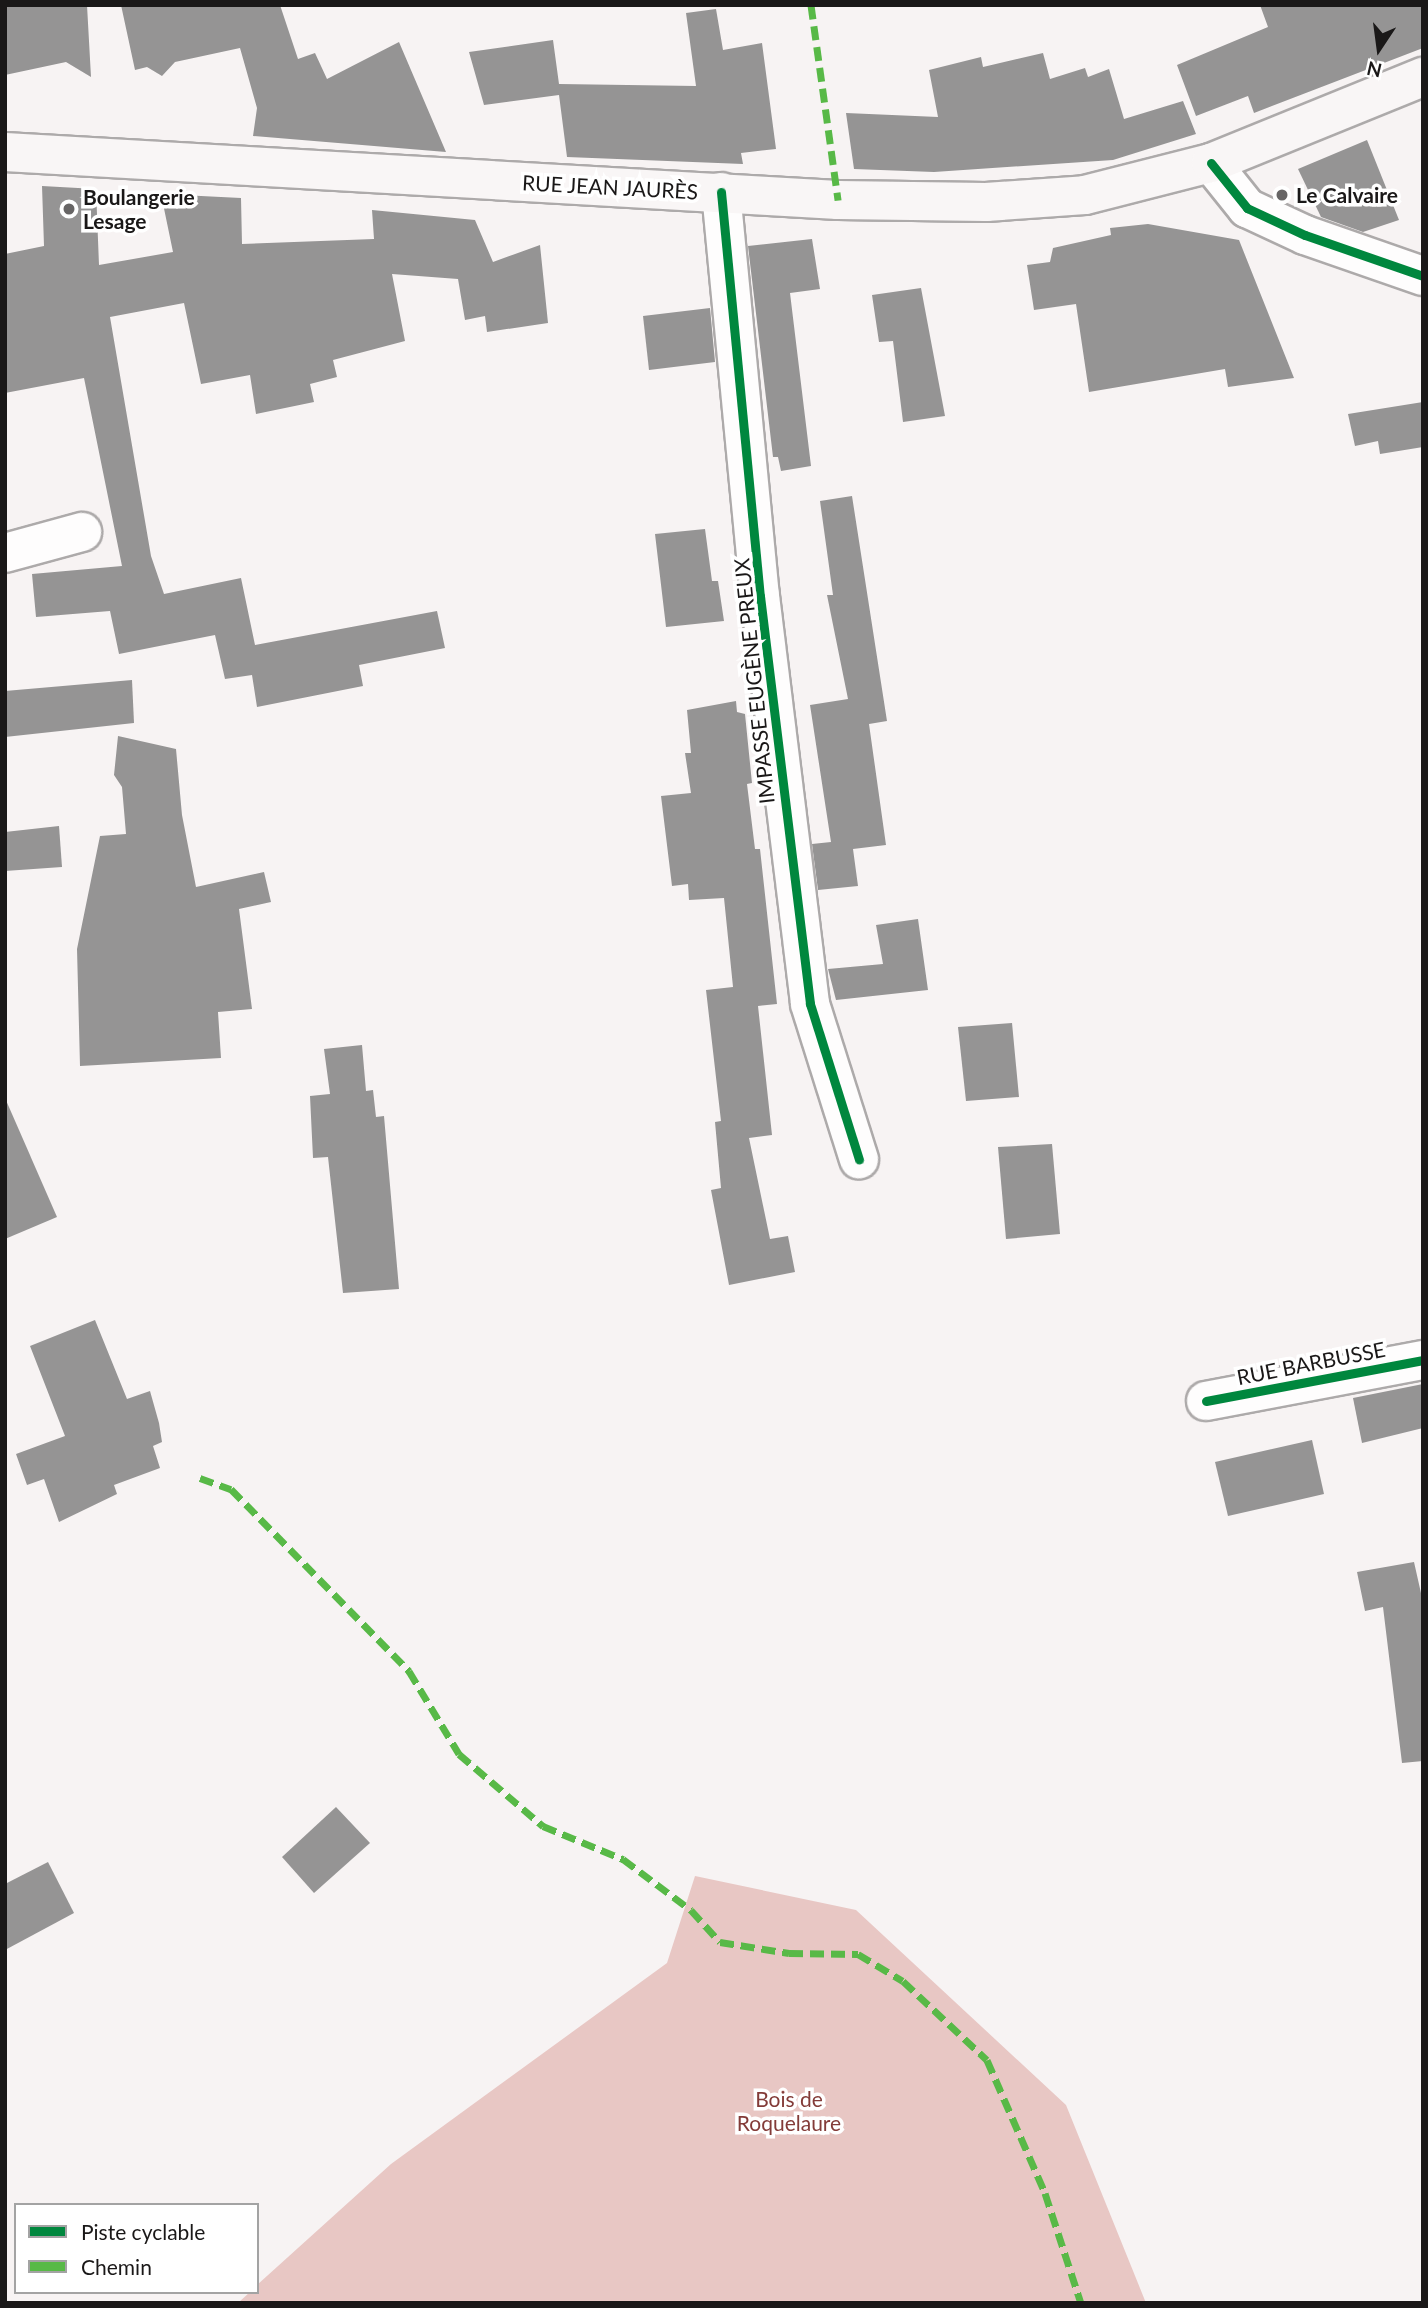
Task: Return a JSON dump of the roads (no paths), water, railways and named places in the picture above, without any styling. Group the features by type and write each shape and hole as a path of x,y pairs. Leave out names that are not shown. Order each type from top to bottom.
{"main road":[{"name":"RUE JEAN JAURÈS","path":"5,152 912,203 986,202 1085,195 1211,163 1423,77"}],"street":[{"path":"1211,163 1247,208 1306,235 1423,276"},
{"name":"IMPASSE EUGÈNE PREUX","path":"722,192 760,596 810,1004 859,1159"},
{"path":"5,553 82,532"},
{"name":"RUE BARBUSSE","path":"1206,1401 1423,1360"}],"place":[{"name":"Le Calvaire","path":"1282,195"},
{"name":"Boulangerie Lesage","path":"69,209"}],"park label":[{"name":"Bois de Roquelaure","path":"789,2111"}]}
